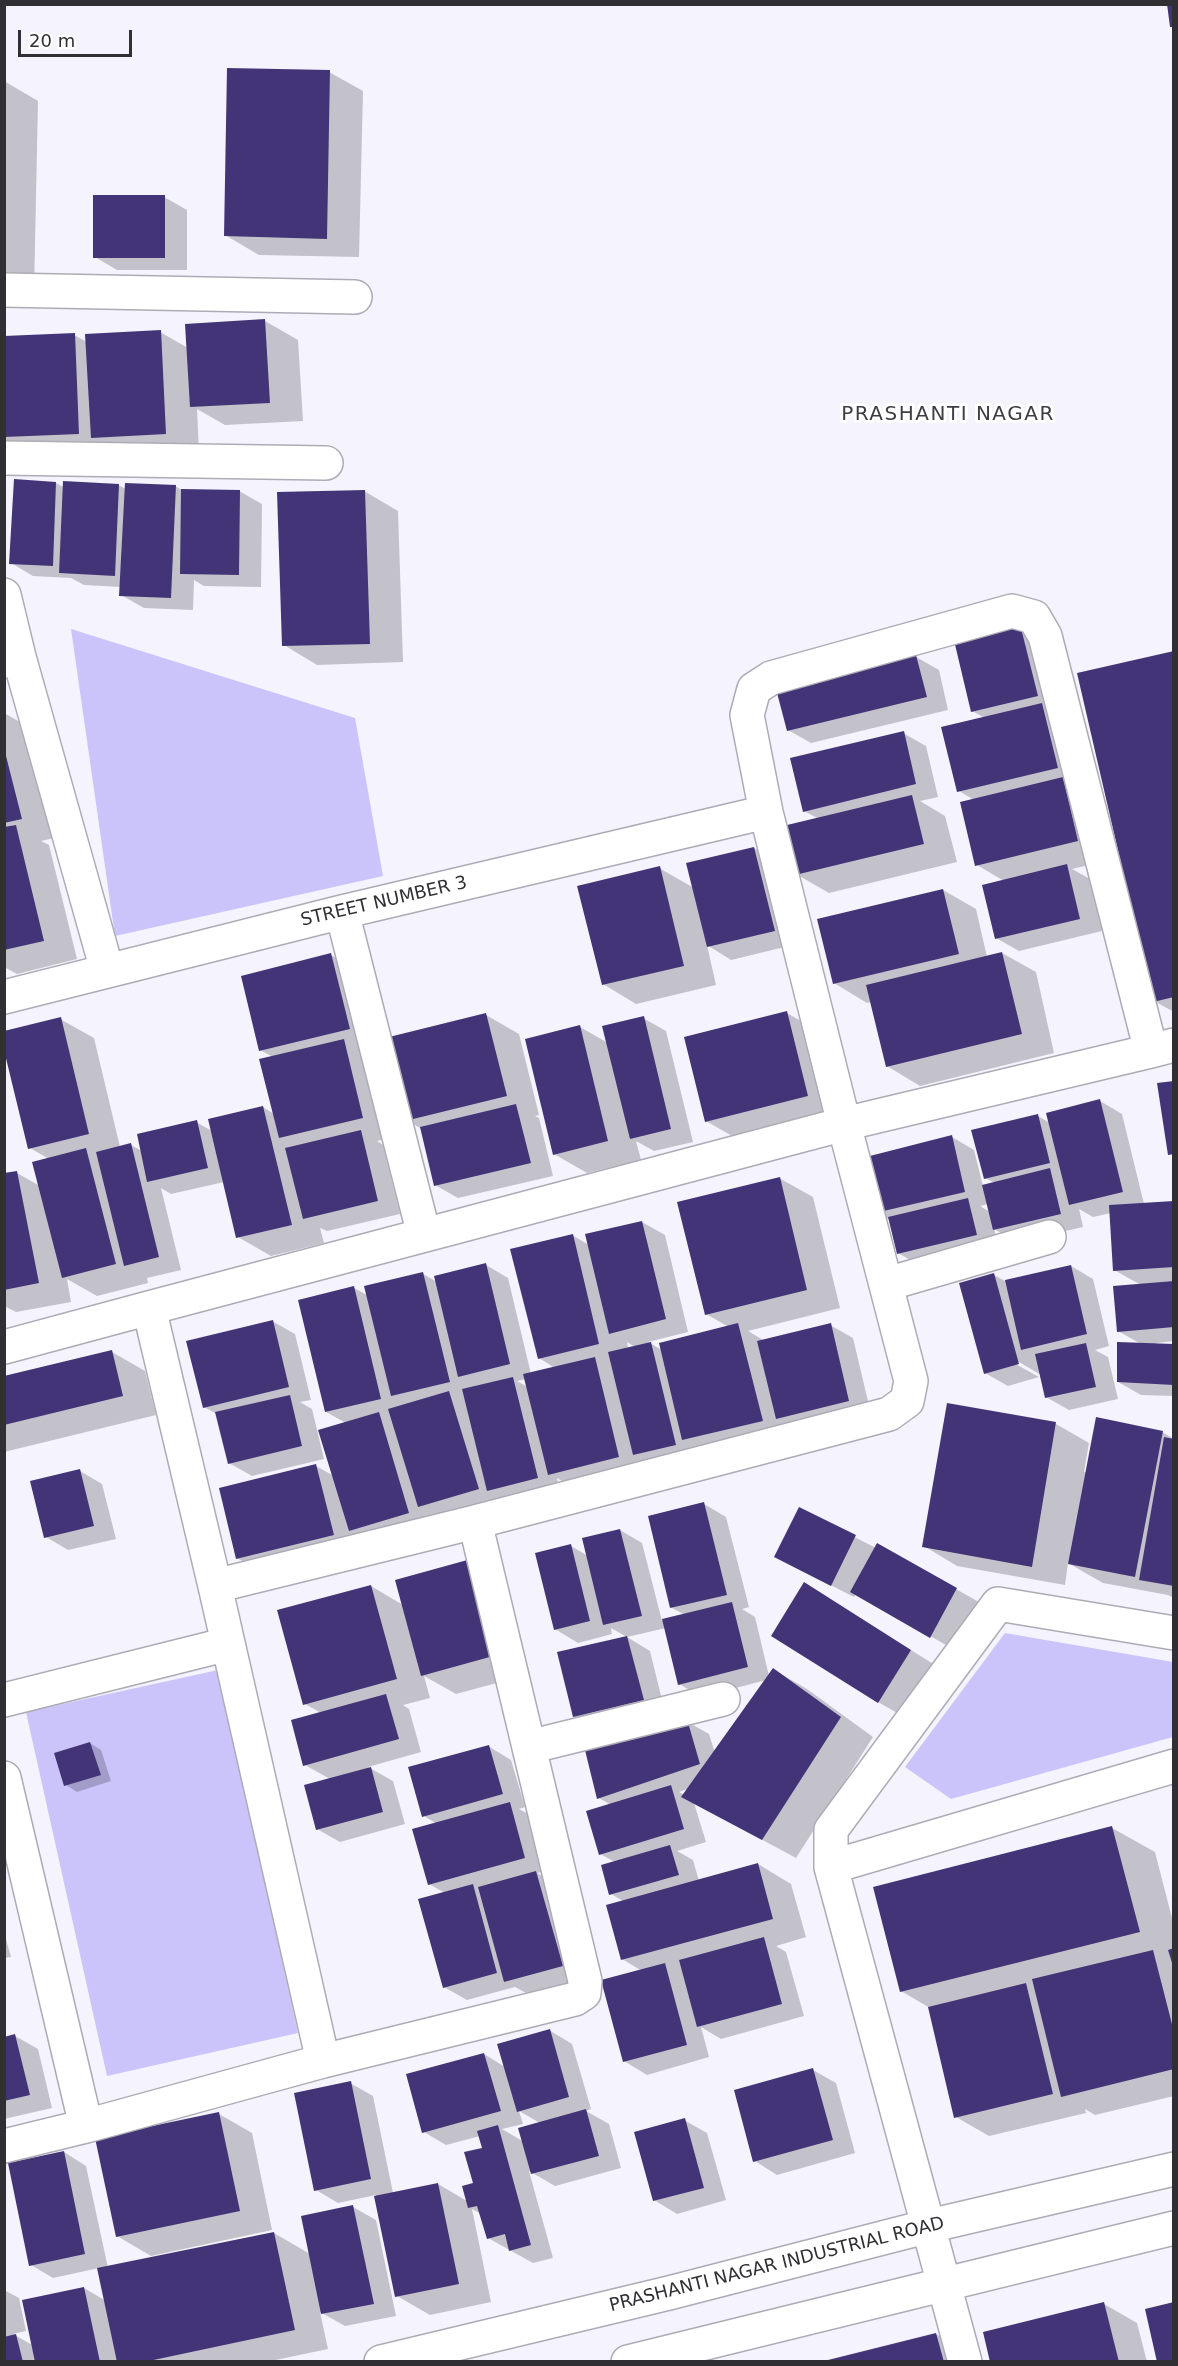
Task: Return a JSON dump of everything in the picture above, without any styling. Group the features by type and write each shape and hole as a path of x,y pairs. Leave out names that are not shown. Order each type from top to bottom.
{"street":[{"path":"4,290 355,297"},
{"path":"4,458 326,463"},
{"path":"4,595 12,659 107,970"},
{"path":"4,1347 844,1124 1162,1048 1045,636 1034,617 1012,611 771,678 754,689 747,715 766,812 844,1124 887,1284 910,1381 907,1401 889,1414 475,1522 216,1586"},
{"name":"STREET NUMBER 3","path":"4,997 342,912 766,812"},
{"path":"342,912 424,1235"},
{"path":"887,1284 1049,1237"},
{"path":"148,1308 216,1586 323,2061"},
{"path":"4,2146 323,2061 574,1999 584,1993 585,1982 475,1522"},
{"path":"965,2361 831,1867 831,1830 998,1604 1173,1633"},
{"path":"4,1700 228,1644"},
{"path":"529,1747 723,1699"},
{"path":"831,1867 1173,1766"},
{"path":"4,1778 86,2126"},
{"name":"PRASHANTI NAGAR INDUSTRIAL ROAD","path":"381,2361 669,2293 929,2226 1173,2169"},
{"path":"628,2361 1173,2228"}],"shaded area":[{"path":"71,629 355,718 383,876 115,936"},
{"path":"1005,1633 1173,1662 1173,1737 951,1799 905,1767"},
{"path":"218,1670 298,2033 107,2076 26,1712"}],"building":[{"path":"1167,4 1174,4 1174,27 1170,27"},
{"path":"227,68 330,70 327,239 224,236"},
{"path":"93,195 165,195 165,258 93,258"},
{"path":"265,319 270,403 190,407 185,324"},
{"path":"161,330 166,434 91,438 85,334"},
{"path":"75,333 79,434 4,437 4,336"},
{"path":"14,479 56,482 53,566 9,564"},
{"path":"63,481 119,484 115,576 59,573"},
{"path":"125,483 176,485 171,598 119,596"},
{"path":"181,489 240,490 239,575 180,574"},
{"path":"365,490 370,644 282,646 277,492"},
{"path":"1019,620 1038,696 971,712 953,636"},
{"path":"1174,651 1174,997 1153,1002 1077,673"},
{"path":"916,655 927,697 787,731 776,689"},
{"path":"1042,703 1058,768 957,792 941,727"},
{"path":"904,731 916,784 803,812 790,758"},
{"path":"4,753 22,819 4,823"},
{"path":"1063,777 1078,841 975,866 960,802"},
{"path":"912,795 924,844 795,875 783,826"},
{"path":"16,825 44,941 4,950 4,827"},
{"path":"754,847 775,931 707,947 686,863"},
{"path":"1067,864 1080,919 995,939 982,885"},
{"path":"660,866 684,966 602,985 577,886"},
{"path":"943,889 959,954 833,984 817,919"},
{"path":"1002,952 1022,1034 886,1067 866,985"},
{"path":"331,953 350,1029 259,1051 241,976"},
{"path":"787,1011 808,1096 705,1122 684,1037"},
{"path":"486,1013 507,1096 405,1121 385,1038"},
{"path":"644,1016 671,1129 630,1139 602,1026"},
{"path":"61,1017 89,1134 28,1149 4,1050 4,1031"},
{"path":"580,1025 608,1141 553,1155 525,1039"},
{"path":"344,1039 363,1118 279,1138 259,1059"},
{"path":"1174,1081 1174,1154 1168,1155 1157,1083"},
{"path":"1100,1099 1123,1192 1069,1205 1046,1113"},
{"path":"516,1104 531,1163 434,1186 420,1127"},
{"path":"263,1106 292,1225 236,1238 208,1119"},
{"path":"1038,1114 1050,1163 984,1179 971,1130"},
{"path":"197,1120 208,1168 147,1182 137,1134"},
{"path":"361,1130 378,1201 303,1219 285,1148"},
{"path":"952,1135 965,1192 875,1213 862,1158"},
{"path":"131,1143 159,1257 124,1266 96,1152"},
{"path":"86,1148 116,1264 62,1278 32,1162"},
{"path":"1050,1168 1061,1214 993,1230 982,1185"},
{"path":"17,1171 39,1283 4,1290 4,1173"},
{"path":"780,1177 807,1290 705,1315 677,1202"},
{"path":"968,1198 977,1235 897,1254 888,1217"},
{"path":"1174,1201 1174,1267 1113,1271 1109,1205"},
{"path":"642,1221 666,1319 609,1334 585,1234"},
{"path":"573,1234 599,1344 538,1359 510,1249"},
{"path":"486,1263 510,1364 458,1377 434,1276"},
{"path":"1071,1265 1087,1334 1021,1350 1005,1280"},
{"path":"423,1272 450,1382 391,1396 364,1286"},
{"path":"994,1273 1019,1364 984,1374 959,1283"},
{"path":"1174,1281 1174,1327 1117,1332 1113,1286"},
{"path":"354,1286 381,1399 325,1412 298,1300"},
{"path":"273,1320 289,1387 203,1408 186,1341"},
{"path":"738,1323 763,1421 682,1440 659,1343"},
{"path":"831,1323 849,1401 776,1419 757,1341"},
{"path":"651,1342 676,1445 633,1455 608,1352"},
{"path":"1117,1342 1174,1344 1174,1385 1117,1382"},
{"path":"1086,1343 1096,1387 1045,1398 1035,1354"},
{"path":"112,1350 123,1396 4,1425 4,1376"},
{"path":"595,1357 619,1457 548,1475 523,1374"},
{"path":"513,1377 538,1478 487,1491 462,1389"},
{"path":"449,1391 479,1489 418,1507 388,1409"},
{"path":"290,1395 302,1446 228,1464 215,1412"},
{"path":"947,1403 1056,1422 1032,1567 922,1547"},
{"path":"379,1412 409,1513 349,1531 318,1430"},
{"path":"1096,1417 1163,1431 1135,1577 1068,1564"},
{"path":"1164,1437 1174,1439 1174,1586 1139,1580"},
{"path":"316,1464 334,1535 236,1559 219,1488"},
{"path":"80,1469 94,1526 44,1538 30,1481"},
{"path":"704,1502 727,1595 670,1608 648,1516"},
{"path":"799,1507 856,1535 831,1586 774,1557"},
{"path":"620,1529 642,1616 603,1625 582,1538"},
{"path":"877,1543 957,1588 930,1638 850,1592"},
{"path":"571,1544 590,1621 554,1630 535,1553"},
{"path":"471,1559 497,1655 421,1676 395,1580"},
{"path":"804,1582 911,1650 878,1703 771,1636"},
{"path":"371,1585 397,1679 303,1705 277,1610"},
{"path":"732,1602 748,1667 678,1685 662,1619"},
{"path":"627,1636 644,1700 573,1717 557,1652"},
{"path":"773,1668 841,1717 762,1840 681,1797"},
{"path":"386,1694 399,1739 303,1766 291,1720"},
{"path":"687,1719 700,1764 597,1799 584,1746"},
{"path":"90,1742 101,1775 64,1786 54,1753"},
{"path":"489,1745 503,1794 422,1817 408,1767"},
{"path":"371,1767 383,1812 316,1830 304,1785"},
{"path":"671,1785 684,1829 599,1855 586,1811"},
{"path":"510,1802 525,1858 428,1885 412,1829"},
{"path":"1112,1826 1140,1932 900,1992 873,1887"},
{"path":"670,1845 679,1875 609,1895 601,1865"},
{"path":"758,1863 773,1919 621,1960 606,1905"},
{"path":"536,1871 563,1966 504,1982 478,1887"},
{"path":"473,1884 497,1973 443,1988 418,1899"},
{"path":"764,1937 782,2004 697,2027 679,1960"},
{"path":"1174,1948 1174,1966 1173,1966 1168,1950"},
{"path":"1153,1950 1174,2032 1174,2069 1061,2097 1032,1979"},
{"path":"665,1963 687,2045 623,2062 601,1980"},
{"path":"1026,1983 1053,2094 954,2118 928,2007"},
{"path":"550,2029 569,2097 517,2112 497,2044"},
{"path":"15,2034 30,2095 4,2101 4,2037"},
{"path":"484,2053 501,2111 422,2133 406,2074"},
{"path":"813,2068 833,2140 753,2162 734,2090"},
{"path":"351,2081 371,2179 314,2191 294,2093"},
{"path":"586,2109 599,2156 531,2174 518,2128"},
{"path":"219,2112 240,2211 116,2237 95,2138"},
{"path":"685,2118 704,2188 653,2201 634,2132"},
{"path":"498,2125 531,2245 509,2251 505,2234 487,2239 477,2206 468,2208 462,2186 473,2183 464,2152 482,2148 477,2131"},
{"path":"64,2151 85,2254 29,2266 8,2163"},
{"path":"438,2183 459,2284 395,2297 374,2196"},
{"path":"353,2205 374,2304 321,2314 301,2216"},
{"path":"274,2232 295,2330 144,2362 117,2362 97,2268"},
{"path":"84,2287 100,2362 35,2362 22,2300"},
{"path":"1104,2302 1119,2362 990,2362 983,2332"},
{"path":"1174,2302 1174,2362 1157,2362 1145,2309"},
{"path":"936,2333 944,2362 824,2362 824,2361"},
{"path":"16,2334 23,2362 4,2362 4,2337"}],"district":[{"name":"PRASHANTI NAGAR","path":"948,415"}]}
